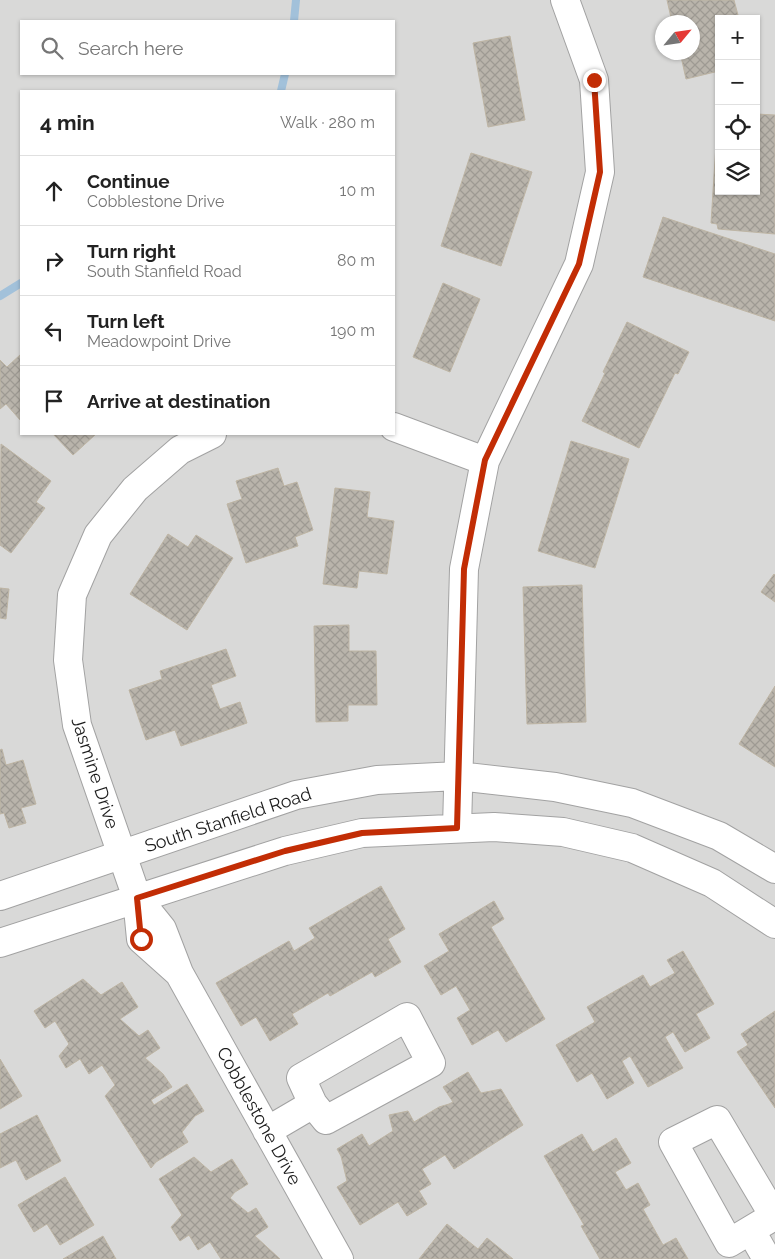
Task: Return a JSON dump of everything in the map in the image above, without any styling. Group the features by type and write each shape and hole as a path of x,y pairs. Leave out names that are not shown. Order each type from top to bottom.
{"street":[{"path":"457,828 464,569 485,460 579,264 600,172 594,80 565,0"},
{"path":"395,427 485,460"},
{"name":"Jasmine Drive","path":"137,898 77,725 68,660 72,595 98,535 135,489 180,450 210,435"},
{"name":"South Stanfield Road","path":"0,896 296,795 377,780 458,776 555,787 632,802 719,836 775,869"},
{"path":"0,943 285,851 362,833 494,827 563,832 632,848 712,883 775,924"},
{"name":"Cobblestone Drive","path":"137,898 162,929 179,973 339,1259"},
{"path":"267,1131 313,1104"},
{"path":"751,1230 766,1259"}],"shaded area":[{"path":"0,0 775,0 775,1259 0,1259"}],"building":[{"path":"667,0 734,0 738,15 715,15 715,72 686,79 682,60 700,60 700,15 670,15"},
{"path":"510,36 525,120 488,127 473,43"},
{"path":"760,114 775,115 775,234 718,229 717,224 711,223 715,160 715,195 760,195"},
{"path":"471,153 532,172 501,266 441,246"},
{"path":"663,217 775,254 775,321 643,277"},
{"path":"443,283 480,299 450,372 413,357"},
{"path":"627,322 689,352 678,374 675,373 639,448 582,421"},
{"path":"20,355 20,420 6,404 0,409 0,360 7,367"},
{"path":"54,435 95,435 73,455"},
{"path":"571,441 629,459 595,568 538,551"},
{"path":"1,444 51,481 36,502 45,508 11,553 0,545"},
{"path":"278,468 284,486 297,482 313,530 295,537 298,546 246,563 227,504 242,499 236,481"},
{"path":"335,488 370,492 367,517 394,521 387,574 359,571 357,588 323,584"},
{"path":"168,534 188,547 196,535 233,558 187,630 130,594"},
{"path":"775,575 775,602 761,592"},
{"path":"582,585 586,722 527,724 523,587"},
{"path":"0,588 9,589 6,619 0,618"},
{"path":"349,625 349,651 376,651 377,705 348,705 348,721 316,722 314,626"},
{"path":"226,649 236,676 211,685 220,709 240,702 247,723 181,746 175,730 146,740 129,690 162,679 160,671"},
{"path":"775,686 775,767 739,744"},
{"path":"2,749 6,765 23,760 36,804 21,808 26,823 9,828 4,813 0,814 0,750"},
{"path":"381,886 405,929 388,939 401,962 375,977 372,972 330,996 328,993 292,1014 298,1024 270,1041 256,1017 241,1026 216,983 289,941 294,951 315,938 309,928"},
{"path":"494,901 504,919 491,927 545,1019 506,1042 498,1030 472,1045 457,1018 470,1010 456,986 441,995 424,966 449,951 439,934"},
{"path":"683,951 714,1004 696,1014 710,1038 685,1052 673,1032 665,1037 683,1068 648,1087 630,1056 622,1061 634,1083 607,1099 592,1073 577,1082 556,1045 595,1022 587,1007 643,975 650,987 675,973 667,960"},
{"path":"83,979 101,995 122,982 138,1007 120,1019 139,1036 148,1030 160,1048 145,1058 163,1074 172,1087 151,1100 154,1105 187,1084 204,1111 195,1116 182,1132 188,1142 156,1162 151,1168 105,1096 115,1085 102,1065 89,1074 80,1059 66,1068 59,1056 69,1044 55,1021 45,1028 34,1011"},
{"path":"775,1011 775,1108 737,1052 748,1045 741,1034"},
{"path":"0,1059 22,1096 0,1109"},
{"path":"468,1072 481,1093 501,1089 523,1125 454,1169 445,1155 422,1169 431,1184 419,1191 427,1204 407,1216 398,1202 360,1225 337,1187 347,1181 341,1156 337,1149 362,1134 369,1146 393,1131 389,1115 408,1111 414,1122 439,1107 453,1102 443,1087"},
{"path":"37,1115 61,1161 26,1180 16,1160 0,1168 0,1134"},
{"path":"582,1134 593,1152 616,1138 631,1163 615,1172 626,1190 638,1183 650,1205 643,1209 663,1245 676,1238 688,1259 600,1259 581,1226 584,1225 544,1156"},
{"path":"194,1157 211,1172 232,1159 248,1184 235,1192 230,1198 248,1213 256,1208 268,1227 255,1236 280,1259 221,1259 210,1242 198,1250 189,1235 180,1241 171,1227 182,1215 159,1179"},
{"path":"65,1177 94,1225 60,1245 47,1224 34,1232 18,1205"},
{"path":"447,1224 478,1249 487,1238 513,1259 419,1259"},
{"path":"103,1236 116,1259 63,1259"}],"waterway":[{"path":"294,20 296,0"},
{"path":"281,90 285,75"},
{"path":"0,296 20,284"}],"route":[{"path":"141,939 137,898 285,851 362,833 457,828 464,569 485,460 579,264 600,172 594,80"}]}
